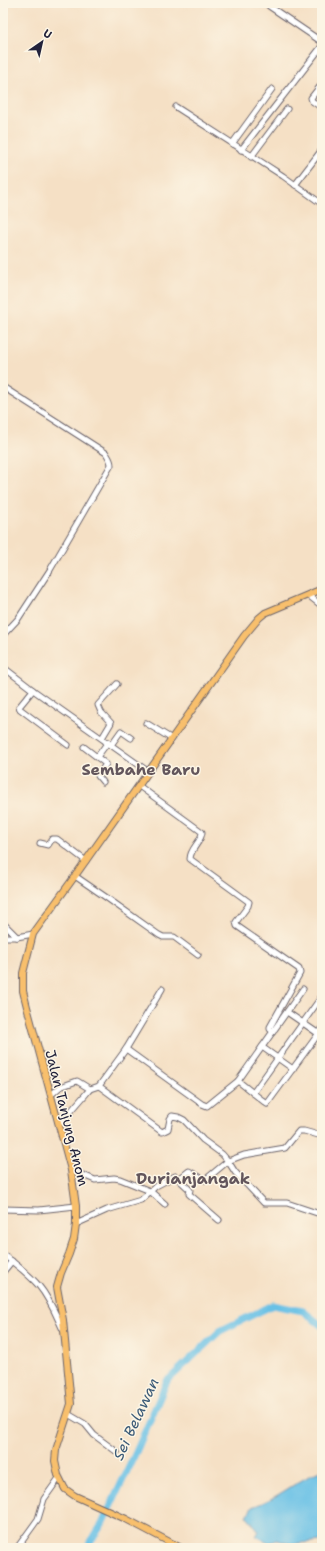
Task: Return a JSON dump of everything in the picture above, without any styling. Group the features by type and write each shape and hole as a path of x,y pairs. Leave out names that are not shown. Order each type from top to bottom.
{"main road":[{"path":"33,934 240,642 259,618 272,610 322,589"},
{"name":"Jalan Tanjung Anom","path":"33,934 23,973 23,992 35,1042 71,1170 76,1206 76,1224 71,1248 57,1287 63,1320 71,1399 68,1414 56,1450 55,1461 59,1478"},
{"path":"59,1478 68,1491 181,1548"}],"street":[{"path":"271,3 269,6 322,42"},
{"path":"241,150 322,46"},
{"path":"322,84 311,98 312,101 322,108"},
{"path":"232,144 272,89"},
{"path":"176,107 295,186 321,201"},
{"path":"251,156 287,109"},
{"path":"256,131 264,139"},
{"path":"295,186 321,151"},
{"path":"3,387 106,454 111,462 111,465 50,570 18,619 3,635"},
{"path":"308,595 322,606"},
{"path":"315,602 322,602"},
{"path":"3,667 149,772"},
{"path":"102,738 111,723 101,712 98,705 117,684"},
{"path":"33,690 19,708 68,745"},
{"path":"146,723 172,739"},
{"path":"97,757 121,732 131,738"},
{"path":"84,747 106,764 98,776 103,782"},
{"path":"139,786 202,832 202,836 190,854 190,859 249,902 248,906 236,922 237,926 299,969 300,973 270,1027 273,1032"},
{"path":"40,843 48,845 52,839 57,839 86,860"},
{"path":"75,876 159,935 163,937 174,937 198,955"},
{"path":"3,923 17,937"},
{"path":"3,937 17,937 33,934"},
{"path":"59,1125 90,1089 99,1086 126,1049 162,989"},
{"path":"126,1049 206,1106 238,1081 303,989"},
{"path":"254,1093 304,1024 322,996"},
{"path":"238,1081 267,1104 320,1031 304,1024 287,1012"},
{"path":"262,1047 293,1069"},
{"path":"51,1095 60,1087 77,1081 90,1089"},
{"path":"99,1086 162,1132 168,1129 172,1116 184,1120 203,1140 228,1161 264,1203 287,1204 317,1213 322,1213"},
{"path":"179,1179 189,1171 205,1180 228,1161 244,1155 284,1148 299,1131 304,1130 322,1136"},
{"path":"71,1170 95,1180 114,1178 120,1179 150,1191 165,1204"},
{"path":"76,1224 111,1209 141,1200 150,1191 173,1177 179,1179 181,1184 190,1190 189,1194 219,1220"},
{"path":"3,1209 39,1210 76,1206"},
{"path":"3,1254 39,1286 52,1305 63,1330"},
{"path":"3,1272 12,1261"},
{"path":"68,1414 86,1424 88,1430 94,1436 117,1452"},
{"path":"17,1548 38,1519 44,1499 59,1478"}],"water":[{"path":"322,1470 322,1541 291,1544 277,1540 270,1543 256,1536 259,1531 247,1516 252,1507 261,1504"}],"waterway":[{"name":"Sei Belawan","path":"87,1548 102,1524 167,1381 220,1331 273,1305 303,1311 322,1326"}],"district":[{"name":"Sembahe Baru","path":"141,769"},
{"name":"Durianjangak","path":"193,1178"}]}
